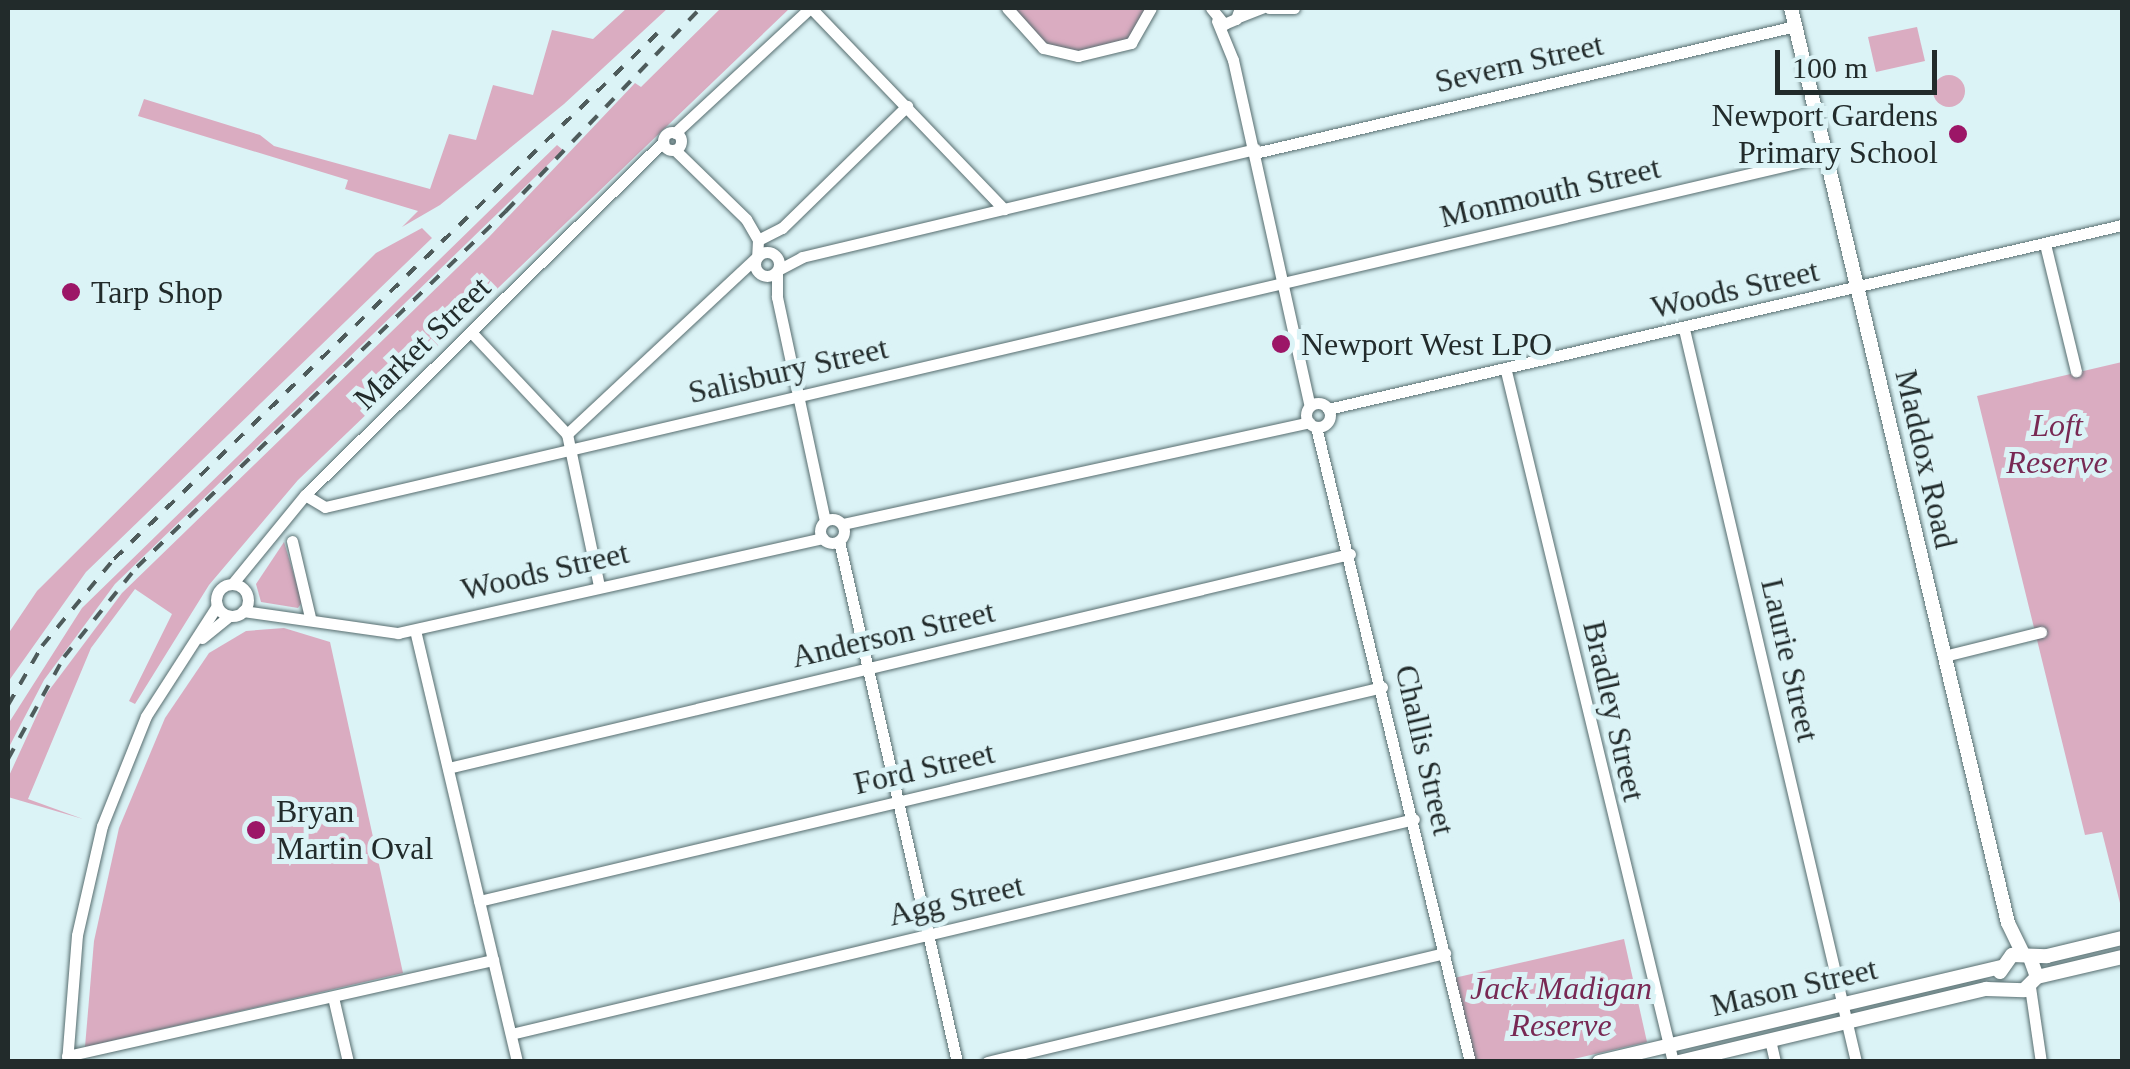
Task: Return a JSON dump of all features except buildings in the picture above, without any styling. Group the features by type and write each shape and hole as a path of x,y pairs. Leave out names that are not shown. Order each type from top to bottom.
{"street":[{"path":"810,8 1004,209"},
{"name":"Market Street","path":"232,583 305,494 810,8"},
{"path":"1006,8 1043,48 1078,56 1132,43 1151,8"},
{"path":"1195,8 1214,15 1294,8"},
{"name":"Maddox Road","path":"1791,8 2015,959"},
{"name":"Challis Street","path":"1214,15 1234,60 1470,1062"},
{"name":"Challis Street","path":"1234,60 1238,15"},
{"name":"Severn Street","path":"802,257 1796,26"},
{"path":"776,297 760,274 756,258 762,238 908,106"},
{"path":"674,143 746,218 775,255 776,297 957,1062"},
{"name":"Monmouth Street","path":"1286,281 1826,156"},
{"name":"Woods Street","path":"243,612 310,617 368,634 415,630 2122,226"},
{"path":"2045,244 2076,371"},
{"path":"567,434 730,277 756,258 802,257"},
{"path":"730,277 778,271 802,257"},
{"name":"Salisbury Street","path":"305,494 325,506 1286,281"},
{"name":"Laurie Street","path":"1684,329 1856,1062"},
{"path":"472,333 567,434 599,586"},
{"name":"Bradley Street","path":"1506,371 1665,1046 1676,1062"},
{"path":"292,541 310,617"},
{"name":"Anderson Street","path":"448,768 1350,554"},
{"path":"192,646 229,616 243,612 249,565"},
{"path":"247,594 232,583 218,590 217,606 146,716 102,826 77,935 67,1059 493,960"},
{"name":"Woods Street","path":"247,594 272,614"},
{"path":"217,606 229,616"},
{"path":"415,630 517,1062"},
{"path":"1944,656 2041,632"},
{"name":"Ford Street","path":"479,901 1382,687"},
{"name":"Agg Street","path":"511,1034 1414,820"},
{"name":"Mason Street","path":"1599,1062 2015,959 2122,938"},
{"path":"987,1062 1445,953"},
{"name":"Mason Street","path":"1676,1062 2023,985 2122,957"},
{"path":"2015,959 2023,985"},
{"path":"2015,959 2041,1062"},
{"path":"333,997 348,1062"},
{"path":"1770,1040 1775,1062"}],"green space":[{"path":"627,8 668,8 564,104 440,205 402,227 418,211 345,189 348,180 138,116 144,99 260,135 274,146 430,189 449,134 476,140 493,85 533,95 552,30 593,39"},
{"path":"721,8 790,8 298,480 209,585 135,704 129,701 172,614 135,589 91,648 28,799 83,819 8,797 8,778 47,693 122,593 489,237 635,83 641,87"},
{"path":"1012,8 1146,8 1135,37 1082,53 1046,44"},
{"path":"1917,27 1925,61 1876,72 1868,37"},
{"path":"1949,75 1960,80 1965,91 1960,102 1949,107 1938,102 1933,91 1938,80"},
{"path":"557,145 563,150 115,584 44,680 8,749 10,721 82,608"},
{"path":"422,228 432,238 86,572 8,682 8,634 37,591 376,253"},
{"name":"Loft Reserve","path":"2122,362 2122,911 2102,832 2085,835 1977,396"},
{"path":"284,542 302,602 298,608 261,602 256,584"},
{"name":"Bryan Martin Oval","path":"284,628 330,642 403,973 85,1047 94,941 119,828 165,718 209,653 246,631"},
{"name":"Jack Madigan Reserve","path":"1624,939 1647,1042 1565,1061 1473,1061 1454,978"}],"railway":[{"path":"8,759 64,657 137,567 506,211 701,8"},
{"path":"8,705 42,646 114,559 666,25"}],"place":[{"name":"Newport Gardens Primary School","path":"1958,134"},
{"name":"Tarp Shop","path":"71,292"},
{"name":"Newport West LPO","path":"1281,344"},
{"name":"Bryan Martin Oval","path":"256,830"}]}
